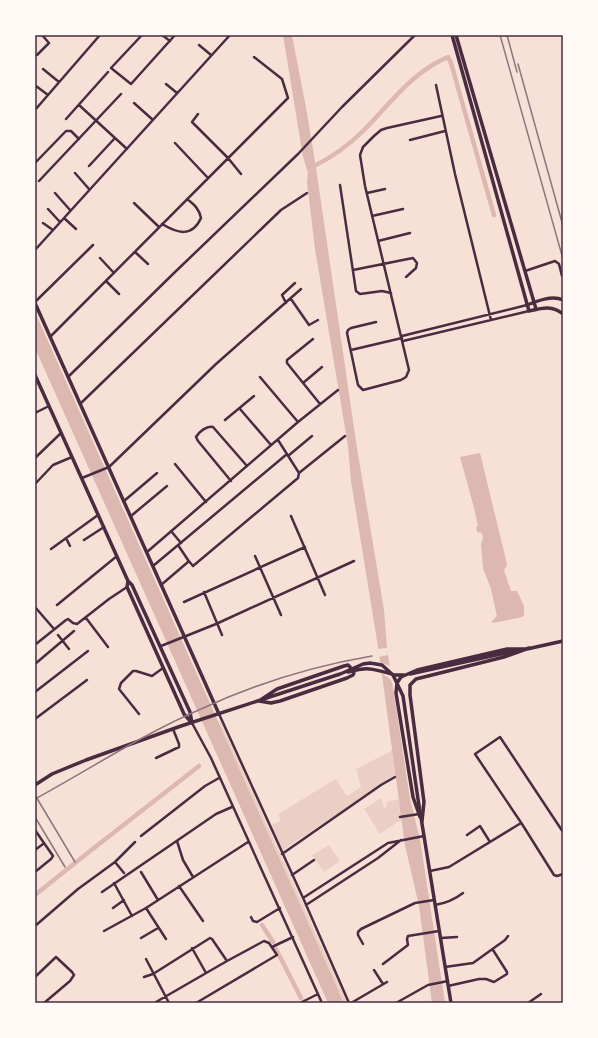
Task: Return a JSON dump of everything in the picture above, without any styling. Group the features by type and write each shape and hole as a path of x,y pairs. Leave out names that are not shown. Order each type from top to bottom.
{"street":[{"path":"37,55 49,43 42,35"},
{"path":"35,110 100,35"},
{"path":"142,35 111,68 131,84 176,35"},
{"path":"162,35 170,41"},
{"path":"35,250 230,35"},
{"path":"68,378 179,268 298,154 415,35"},
{"path":"452,35 529,311"},
{"path":"456,35 536,309"},
{"path":"199,45 211,55"},
{"path":"50,337 288,98 282,79 254,57"},
{"path":"43,69 59,82"},
{"path":"66,119 108,72"},
{"path":"166,84 177,93"},
{"path":"436,85 441,116 491,320"},
{"path":"36,86 48,95"},
{"path":"39,181 121,94"},
{"path":"134,103 153,120"},
{"path":"79,105 127,149"},
{"path":"198,114 192,122 228,158 241,174"},
{"path":"376,322 348,330 358,385 363,390 401,380 406,377 409,370 372,216 360,154 363,147 381,130 441,116"},
{"path":"35,163 66,131 71,131 79,139"},
{"path":"410,140 445,131"},
{"path":"89,166 115,138"},
{"path":"175,143 208,178"},
{"path":"75,173 90,189"},
{"path":"340,185 356,292 382,291 391,293"},
{"path":"367,193 385,189"},
{"path":"55,193 70,210"},
{"path":"80,404 281,210 307,193"},
{"path":"162,224 185,233 194,228 201,218 200,212 196,205 187,199"},
{"path":"134,203 159,227"},
{"path":"48,209 60,222"},
{"path":"372,216 403,209"},
{"path":"64,218 76,229"},
{"path":"43,223 52,230"},
{"path":"378,241 410,233"},
{"path":"93,245 35,302 107,468 124,501 218,714 350,1003 387,982"},
{"path":"135,252 148,264"},
{"path":"100,258 114,273"},
{"path":"353,270 413,258 417,263 416,268 406,277"},
{"path":"525,271 555,261 559,264 562,276"},
{"path":"106,281 119,294"},
{"path":"286,303 282,295 295,283"},
{"path":"82,478 107,468 216,364 301,289"},
{"path":"351,350 490,315 534,302 554,298 563,300"},
{"path":"291,299 309,326 318,320"},
{"path":"402,338 549,307 556,309 563,314"},
{"path":"313,339 287,360 287,363 320,404"},
{"path":"303,383 322,367"},
{"path":"35,375 128,581 132,585 161,646 190,712 192,723"},
{"path":"260,377 298,422"},
{"path":"147,552 298,422 338,390"},
{"path":"225,420 254,396"},
{"path":"35,413 49,406"},
{"path":"240,409 271,445"},
{"path":"231,481 197,439 197,434 210,426 213,427 248,466"},
{"path":"35,458 61,433"},
{"path":"153,566 312,436"},
{"path":"171,531 193,566 298,478 300,476 299,473 345,436"},
{"path":"278,440 299,473"},
{"path":"35,484 53,466 72,457"},
{"path":"176,464 206,502"},
{"path":"124,501 157,473"},
{"path":"130,517 167,486"},
{"path":"51,549 98,514"},
{"path":"291,516 325,595"},
{"path":"84,540 104,527"},
{"path":"66,538 70,546"},
{"path":"184,602 305,547"},
{"path":"58,605 117,556"},
{"path":"255,556 281,615"},
{"path":"161,585 187,564 188,560"},
{"path":"161,646 216,624 354,561"},
{"path":"128,581 127,587 184,714 192,723 203,742 322,1003"},
{"path":"36,644 68,619 77,624 127,587"},
{"path":"204,592 216,624 222,635"},
{"path":"35,607 54,630"},
{"path":"86,618 108,647"},
{"path":"35,664 74,631"},
{"path":"58,635 69,649"},
{"path":"35,785 52,774 67,768 200,720 338,675 364,668 372,668 393,675 405,675 563,641"},
{"path":"422,825 416,814 413,797 396,693 397,683 401,677 422,668 507,649 528,649"},
{"path":"451,1003 440,931 435,905 432,900 430,871 422,836 424,802 410,688 411,684 419,678 528,649"},
{"path":"35,692 88,650"},
{"path":"344,666 348,666 354,673 351,676 287,699 271,703 259,701 277,689 344,666"},
{"path":"139,714 119,689 121,683 133,671 136,670 152,676 163,668"},
{"path":"422,668 421,673 424,677"},
{"path":"417,670 419,678"},
{"path":"393,675 403,696 422,825"},
{"path":"35,719 87,680"},
{"path":"156,758 179,747 172,730"},
{"path":"563,832 500,737 475,754 522,823 554,875 557,876 563,874"},
{"path":"141,836 205,786 219,778"},
{"path":"282,854 381,785 395,778"},
{"path":"102,892 216,814 232,807"},
{"path":"400,817 416,814"},
{"path":"430,871 449,868 522,823"},
{"path":"466,835 480,826 490,842"},
{"path":"35,830 43,844 53,856 35,872"},
{"path":"303,898 388,843 422,836"},
{"path":"306,905 378,858 402,839"},
{"path":"176,841 183,860 193,877"},
{"path":"35,926 78,889 115,862 135,842"},
{"path":"104,932 146,908 248,842"},
{"path":"35,850 43,844"},
{"path":"292,875 314,860"},
{"path":"115,862 124,874"},
{"path":"141,872 158,900"},
{"path":"114,883 132,916"},
{"path":"179,886 203,921"},
{"path":"435,905 456,899 463,893"},
{"path":"113,908 124,900"},
{"path":"363,944 358,935 358,932 361,929 417,903 432,900"},
{"path":"146,908 166,939"},
{"path":"251,917 253,921 257,922 280,908"},
{"path":"141,938 158,928"},
{"path":"383,964 408,945 408,936 440,931"},
{"path":"445,967 471,964 493,950 506,940 508,936"},
{"path":"272,947 293,937"},
{"path":"441,938 457,937"},
{"path":"144,977 153,974 192,948 212,938 227,961"},
{"path":"156,1002 264,941 269,943 277,956 196,1003"},
{"path":"192,948 206,973"},
{"path":"448,986 479,979 486,979 494,982 507,974 493,950"},
{"path":"35,978 55,957 58,957 74,975 70,981 44,1003"},
{"path":"146,959 169,1003"},
{"path":"374,970 383,984"},
{"path":"396,1003 429,985 448,981"},
{"path":"300,1003 318,994"},
{"path":"528,1003 541,994"}],"shaded area":[{"path":"283,35 292,35 307,113 357,448 384,610 387,648 410,799 420,839 445,1003 432,1003 419,906 405,845 379,653 351,481 348,446 315,249 307,182 308,173 303,157"},
{"path":"35,312 344,1003 328,1003 35,348"},
{"path":"480,453 506,560 507,565 504,570 511,591 517,591 524,606 524,615 522,617 493,623 492,621 497,616 491,589 483,568 481,544 483,538 482,533 477,532 476,527 478,526 460,457"},
{"path":"218,721 220,721 233,749 347,1003 344,1003"},
{"path":"393,750 396,775 283,850 271,825 281,821 278,814 336,779 347,796 361,787 356,769"},
{"path":"381,798 384,808 387,806 387,802 399,799 402,819 380,834 364,809"},
{"path":"329,845 340,861 324,872 312,855"}],"pier":[{"path":"387,648 388,655 378,657 377,649"},
{"path":"378,661 392,667 395,687 390,679 380,672"}],"waterway":[{"path":"312,167 326,160 346,146 422,72 448,57 451,63 494,215"},
{"path":"35,895 199,766"},
{"path":"262,925 273,942"},
{"path":"276,949 301,998"}],"railway":[{"path":"500,35 563,259"},
{"path":"507,35 517,72"},
{"path":"518,64 563,226"},
{"path":"35,799 158,729 221,700 285,677 328,665 372,656"},
{"path":"35,795 75,862"},
{"path":"35,817 65,867"}]}
